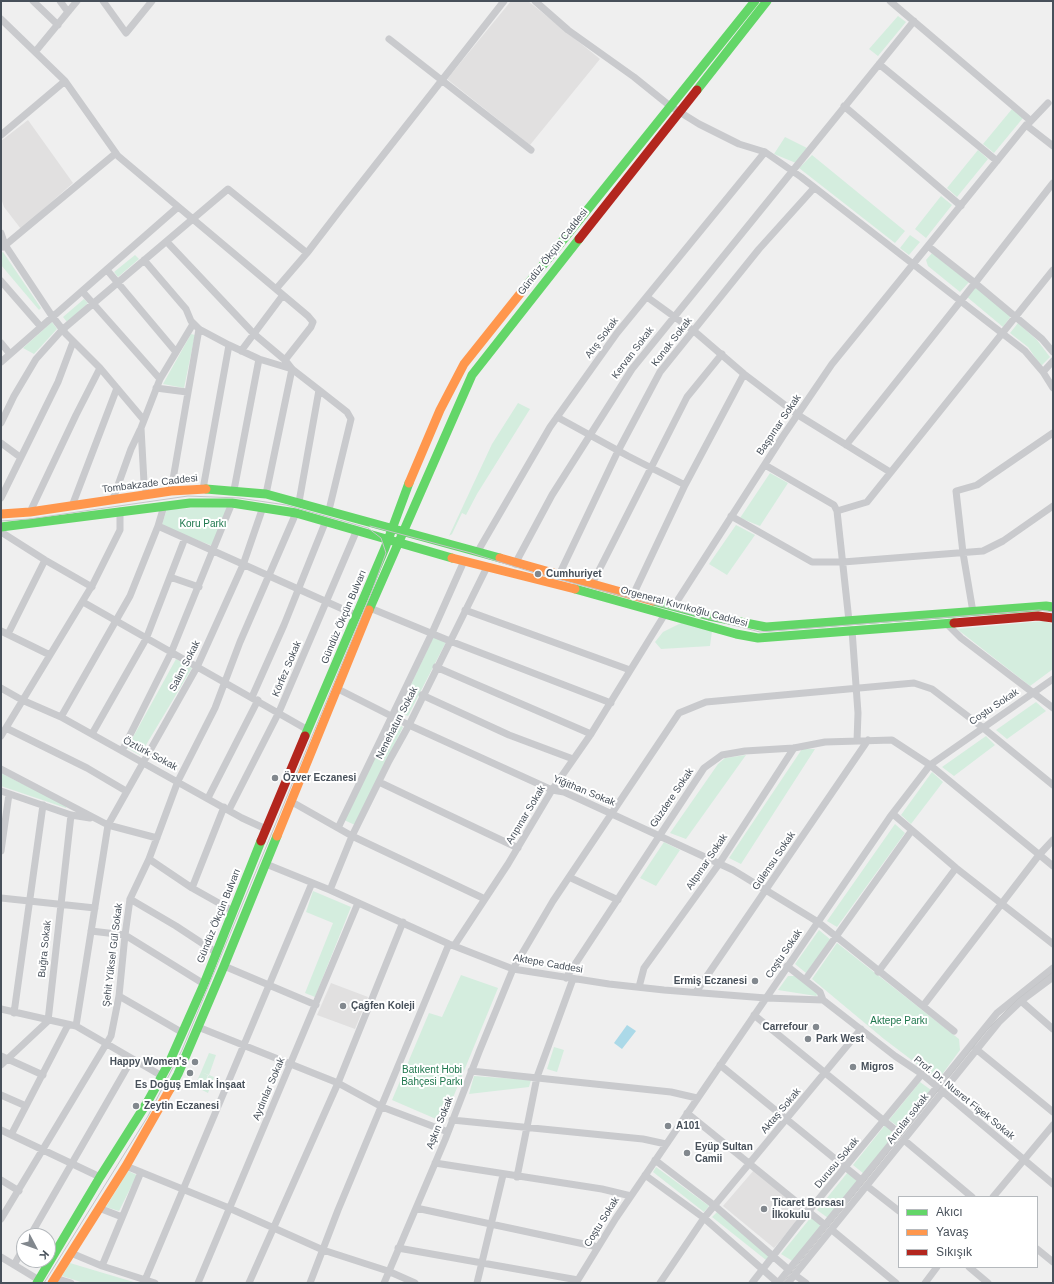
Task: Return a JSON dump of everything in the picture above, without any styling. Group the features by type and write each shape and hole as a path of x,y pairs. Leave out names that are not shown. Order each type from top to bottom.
{"street":[{"path":"33,1 58,25"},
{"path":"60,1 68,12"},
{"path":"35,52 77,1"},
{"path":"103,1 126,33 152,1"},
{"path":"276,289 308,253 504,1"},
{"path":"535,1 568,30 634,77 679,112 739,144 765,152 792,170 1026,352 1043,372 1053,388"},
{"name":"Gündüz Ökçün Caddesi","path":"388,540 393,530 403,497 437,417 464,364 755,1"},
{"name":"Gündüz Ökçün Caddesi","path":"400,543 472,375 767,1"},
{"path":"890,1 1029,123 1053,146"},
{"path":"1,19 65,81 116,153 178,207 194,218 308,316 313,322 285,360"},
{"name":"Kervan Sokak","path":"515,564 552,495 632,369 914,21"},
{"path":"388,39 531,150"},
{"path":"879,64 997,161"},
{"path":"1,135 65,81"},
{"name":"Başpınar Sokak","path":"674,606 731,516 832,364 997,161 1048,103"},
{"path":"844,106 961,206"},
{"name":"Atış Sokak","path":"478,551 557,417 617,334 765,152"},
{"path":"3,246 116,153"},
{"path":"846,445 1053,183"},
{"name":"Konak Sokak","path":"559,575 618,451 660,372 759,249 814,188"},
{"path":"1,423 14,396 36,359 62,330 228,189 308,253"},
{"path":"1,362 178,207"},
{"path":"1,233 3,246 62,330 100,368 143,419"},
{"path":"167,242 254,334 285,360 292,369 347,412 351,419 330,510"},
{"path":"928,246 1016,316 1042,339 1053,352"},
{"path":"144,260 186,309 196,326 241,351 259,359 292,369"},
{"path":"107,270 118,281 176,352"},
{"path":"837,512 868,502 890,472 1003,334 1053,270"},
{"path":"1,281 41,326"},
{"path":"82,291 160,379"},
{"path":"241,351 283,295"},
{"path":"647,297 694,331 744,374 798,414 890,472"},
{"path":"147,495 144,482 141,430 143,419 160,379 176,352 196,326"},
{"path":"171,491 196,326"},
{"path":"1,498 58,382 73,342"},
{"path":"1,343 10,354"},
{"path":"203,489 229,345"},
{"path":"592,584 687,397 722,354"},
{"path":"234,490 259,359"},
{"path":"1043,372 1053,361"},
{"path":"30,512 76,414 100,368"},
{"path":"266,494 292,369"},
{"path":"633,595 685,485 744,374"},
{"path":"72,506 117,388"},
{"path":"156,388 187,392"},
{"path":"299,502 319,390"},
{"path":"557,417 618,451 685,485"},
{"path":"113,499 131,449 141,430"},
{"path":"973,612 963,553 956,491 977,485 1053,433"},
{"path":"1,443 20,457"},
{"path":"765,465 834,505 837,512 856,687 857,741"},
{"name":"Tombakzade Caddesi","path":"1,514 30,512 171,491 203,489 234,490 266,494 330,510 393,530 478,551 515,564 742,624 766,627 850,625"},
{"path":"1,527 67,520 120,511 190,503 232,503 296,514 360,533"},
{"path":"122,750 171,653 232,503"},
{"path":"61,717 130,596 158,526 164,506"},
{"path":"731,516 812,562 843,562 984,551 1003,541 1053,506"},
{"name":"Salim Sokak","path":"11,1135 43,1075 72,1026 91,931 108,825 197,667 243,565 263,508"},
{"path":"1,736 92,587 120,530 120,511"},
{"name":"Şehit Yüksel Gül Sokak","path":"2,1217 44,1150 111,1036 119,996 130,900 149,859 178,781 216,708 268,576 296,514"},
{"path":"208,798 255,698 325,523"},
{"path":"158,526 356,615"},
{"path":"1,532 45,560 92,587"},
{"name":"Orgeneral Kıvrıkoğlu Caddesi","path":"360,533 487,568 602,596 736,634 758,638 801,636 850,625 946,623 1038,616 1053,618"},
{"name":"Körfez Sokak","path":"192,888 227,809 279,712 326,602 360,533"},
{"path":"92,734 146,638 185,538"},
{"name":"Gündüz Ökçün Bulvarı","path":"38,1282 162,1076 183,1034 266,829 388,540"},
{"name":"Gündüz Ökçün Bulvarı","path":"54,1281 126,1166 165,1098 224,966 370,608 400,543"},
{"path":"8,634 45,560"},
{"path":"338,828 432,634 464,561"},
{"name":"Nenehatun Sokak","path":"330,890 352,836 487,568"},
{"path":"170,577 199,587"},
{"path":"83,602 171,653 255,698 308,730"},
{"path":"850,625 973,612 1046,606 1053,607"},
{"path":"370,608 432,634 610,703"},
{"path":"465,610 630,670"},
{"name":"Arıpınar Sokak","path":"310,1283 382,1107 452,945 486,899 552,790 591,734 665,614"},
{"path":"946,623 961,638 1053,708"},
{"path":"1,631 50,655"},
{"path":"436,667 591,734"},
{"name":"Coştu Sokak","path":"577,1281 655,1160 787,966 893,814 930,765 982,727 1053,679"},
{"name":"Aşkın Sokak","path":"384,1283 448,1132 471,1071 513,969 569,878 679,713 706,702 792,695 856,687 914,683 932,689 982,727 1053,785"},
{"name":"Öztürk Sokak","path":"1,688 22,700 61,717 266,829"},
{"name":"Yiğithan Sokak","path":"338,689 409,725 552,790 564,792 660,835 767,889 818,922 878,972 954,1031"},
{"path":"422,695 509,735 573,759"},
{"path":"6,728 87,768 126,791"},
{"name":"Gülensu Sokak","path":"696,992 868,740"},
{"name":"Güzdere Sokak","path":"517,1177 528,1128 537,1076 570,978 618,900 704,768 722,755 745,751 794,748 825,742 892,740 930,765 1053,866"},
{"name":"Altpınar Sokak","path":"639,988 644,968 719,864 794,748"},
{"path":"1,770 108,825 157,838"},
{"path":"379,782 518,848"},
{"path":"1,791 71,815 96,819"},
{"path":"1,851 8,794"},
{"path":"292,802 352,836 486,899"},
{"path":"14,1013 31,901 43,805"},
{"path":"893,814 956,868 1003,903 1053,944"},
{"name":"Buğra Sokak","path":"48,1021 71,815"},
{"path":"804,980 912,830"},
{"path":"923,1006 1053,840"},
{"path":"149,859 192,888 233,911"},
{"name":"Aktepe Caddesi","path":"266,864 330,890 452,945 513,969 639,988 766,998 823,1000"},
{"path":"878,972 956,868"},
{"path":"569,878 618,900"},
{"path":"145,1280 312,883"},
{"path":"1,898 95,908"},
{"path":"130,900 176,926 217,952"},
{"name":"Aydınlar Sokak","path":"198,1283 358,903"},
{"path":"249,1283 338,1083 403,922"},
{"path":"91,931 125,934 204,984"},
{"path":"224,966 316,1005"},
{"name":"Prof. Dr. Nusret Fişek Sokak","path":"787,966 820,992 823,1000 895,1056 940,1088 1053,1184"},
{"path":"645,1175 704,1218 778,1283 899,1133 940,1088 997,1013 1053,968"},
{"name":"Arıcılar sokak","path":"788,1283 904,1140 940,1088 999,1022 1021,1001 1053,977"},
{"path":"119,996 183,1034"},
{"path":"1021,1001 1053,1029"},
{"path":"1,1009 72,1026 107,1044 162,1076"},
{"path":"754,1016 899,1133"},
{"path":"1,1066 4,1057 48,1021"},
{"path":"198,1027 338,1083 382,1107 448,1132"},
{"name":"Aktaş Sokak","path":"660,1283 704,1218 787,1120 861,1029"},
{"path":"976,1049 1053,1112"},
{"path":"4,1057 43,1075"},
{"path":"35,1228 132,1059"},
{"path":"720,1065 861,1180"},
{"path":"471,1071 492,1074 537,1076 671,1092 697,1098"},
{"name":"Durusu Sokak","path":"752,1283 922,1074"},
{"path":"1,1095 26,1106"},
{"path":"687,1113 825,1224"},
{"path":"452,1120 643,1139 666,1144"},
{"path":"994,1196 1053,1125"},
{"path":"1,1130 100,1177"},
{"path":"904,1140 971,1196"},
{"path":"655,1160 715,1206 774,1255 789,1270"},
{"path":"435,1163 503,1175 602,1189 631,1196"},
{"path":"126,1166 229,1208 323,1250 388,1271 416,1283"},
{"path":"102,1266 141,1172"},
{"path":"477,1283 481,1261 503,1175"},
{"path":"1,1180 19,1191"},
{"path":"867,1186 898,1210"},
{"path":"99,1208 122,1217"},
{"path":"416,1208 598,1247"},
{"path":"832,1230 896,1283"},
{"path":"398,1248 481,1261 577,1281"},
{"path":"1038,1250 1053,1262"},
{"path":"71,1253 102,1266 155,1283"},
{"path":"1,1257 38,1282"},
{"path":"14,1265 16,1261"},
{"path":"925,1283 936,1268"},
{"path":"970,1268 988,1283"},
{"path":"795,1275 806,1283"},
{"path":"54,1281 71,1283"}],"shaded area":[{"path":"511,1 528,1 600,59 530,145 447,79"},
{"path":"28,120 73,183 21,229 4,207 1,198 1,141"},
{"name":"Çağfen Koleji","path":"331,983 368,997 355,1029 317,1015"},
{"name":"Ticaret Borsası İlkokulu","path":"754,1170 805,1212 774,1248 723,1206"}],"green space":[{"path":"898,16 906,22 878,56 869,49"},
{"path":"1012,109 1023,118 994,153 983,144"},
{"path":"785,137 807,148 796,163 774,154"},
{"path":"978,150 988,159 957,197 947,188"},
{"path":"812,155 905,231 895,243 799,168"},
{"path":"941,196 952,205 926,238 915,229"},
{"path":"910,235 920,242 909,255 900,248"},
{"path":"3,252 41,308 39,310 1,265 1,253"},
{"path":"932,253 969,282 960,292 928,266 926,260"},
{"path":"135,255 139,259 118,277 114,272"},
{"path":"975,287 1011,316 1003,327 967,297"},
{"path":"84,299 88,303 67,322 63,317"},
{"path":"52,322 57,329 34,354 23,348"},
{"path":"1018,323 1037,340 1050,357 1041,366 1028,347 1010,333"},
{"path":"191,334 195,335 184,388 163,384"},
{"path":"518,403 530,409 477,494 466,515 462,513 452,534 449,536 492,444"},
{"path":"770,473 788,483 760,526 740,518"},
{"name":"Koru Parkı","path":"227,507 213,546 161,527 167,509"},
{"path":"736,525 755,535 727,575 709,564"},
{"path":"1044,621 1053,624 1053,669 1030,686 957,629"},
{"path":"683,622 712,631 710,646 661,649 655,642 663,632"},
{"path":"434,636 446,642 408,716 398,712"},
{"path":"176,659 192,668 140,755 127,748"},
{"path":"1036,702 1046,711 1007,739 996,730"},
{"path":"392,722 403,727 355,825 344,820"},
{"path":"986,736 995,745 954,776 942,767"},
{"path":"802,749 815,749 741,864 729,858"},
{"path":"746,755 686,839 670,833 718,764 725,758"},
{"path":"932,772 943,782 911,824 901,815"},
{"path":"1,773 67,806 66,808 1,786"},
{"path":"895,824 905,833 837,927 827,921"},
{"path":"664,842 680,850 656,886 640,878"},
{"path":"313,891 351,907 315,997 305,993 333,923 306,912"},
{"path":"819,930 831,940 806,973 795,964"},
{"name":"Aktepe Parkı","path":"837,943 959,1039 960,1050 938,1080 884,1039 812,979"},
{"name":"Batıkent Hobi Bahçesi Parkı","path":"461,975 498,988 443,1122 392,1100 429,1013 442,1017"},
{"path":"788,976 796,976 819,993 816,996 778,990"},
{"path":"554,1047 564,1050 557,1072 547,1069"},
{"path":"209,1053 216,1055 209,1075 201,1072"},
{"path":"201,1072 208,1075 205,1083 209,1075 214,1077 208,1093 200,1089 201,1085 196,1083"},
{"path":"474,1076 531,1080 529,1087 469,1094"},
{"path":"920,1082 931,1090 900,1128 889,1120"},
{"path":"885,1125 896,1135 864,1174 853,1165"},
{"path":"656,1167 709,1206 704,1212 653,1172"},
{"path":"128,1171 137,1175 119,1211 106,1207"},
{"path":"848,1172 858,1180 828,1218 817,1210"},
{"path":"717,1212 771,1255 766,1260 712,1217"},
{"path":"812,1216 823,1225 794,1262 781,1254"},
{"path":"70,1263 137,1283 84,1283 62,1276"}],"water":[{"path":"627,1025 636,1031 622,1049 614,1043"}],"tram line":[{"path":"1,521 29,519 188,496 239,498 286,505 368,528 381,538 386,553 372,591 182,1050 148,1116 44,1283"},
{"path":"370,526 471,553 538,574 760,632 1039,610 1053,612"},
{"path":"783,1283 986,1031 1018,999 1053,972"}],"traffic: fast":[{"path":"527,285 755,1"},
{"path":"697,90 767,1"},
{"path":"369,610 472,375 579,239"},
{"path":"305,736 385,548 409,483"},
{"path":"206,489 266,494 500,558"},
{"path":"1,527 190,503 232,503 296,513 452,558"},
{"path":"575,589 736,634 758,638 954,623"},
{"path":"653,601 709,616 766,627 1046,606 1053,607"},
{"path":"170,1089 178,1074 224,966 277,836"},
{"path":"37,1283 100,1177 148,1101 169,1063 204,984 261,841"}],"traffic: slow":[{"path":"409,483 440,410 464,364 527,285"},
{"path":"1,514 30,512 171,491 206,489"},
{"path":"452,558 575,589"},
{"path":"500,558 653,601"},
{"path":"277,836 369,610"},
{"path":"52,1283 126,1166 170,1089"}],"traffic: jam":[{"path":"579,239 697,90"},
{"path":"954,623 1038,616 1053,618"},
{"path":"261,841 305,736"}],"place":[{"name":"Cumhuriyet","path":"538,574"},
{"name":"Özver Eczanesi","path":"275,778"},
{"name":"Ermiş Eczanesi","path":"755,981"},
{"name":"Çağfen Koleji","path":"343,1006"},
{"name":"Carrefour","path":"816,1027"},
{"name":"Park West","path":"808,1039"},
{"name":"Happy Women's","path":"195,1062"},
{"name":"Migros","path":"853,1067"},
{"name":"Es Doğuş Emlak İnşaat","path":"190,1073"},
{"name":"Zeytin Eczanesi","path":"136,1106"},
{"name":"A101","path":"668,1126"},
{"name":"Eyüp Sultan Camii","path":"687,1153"},
{"name":"Ticaret Borsası İlkokulu","path":"764,1209"}]}
